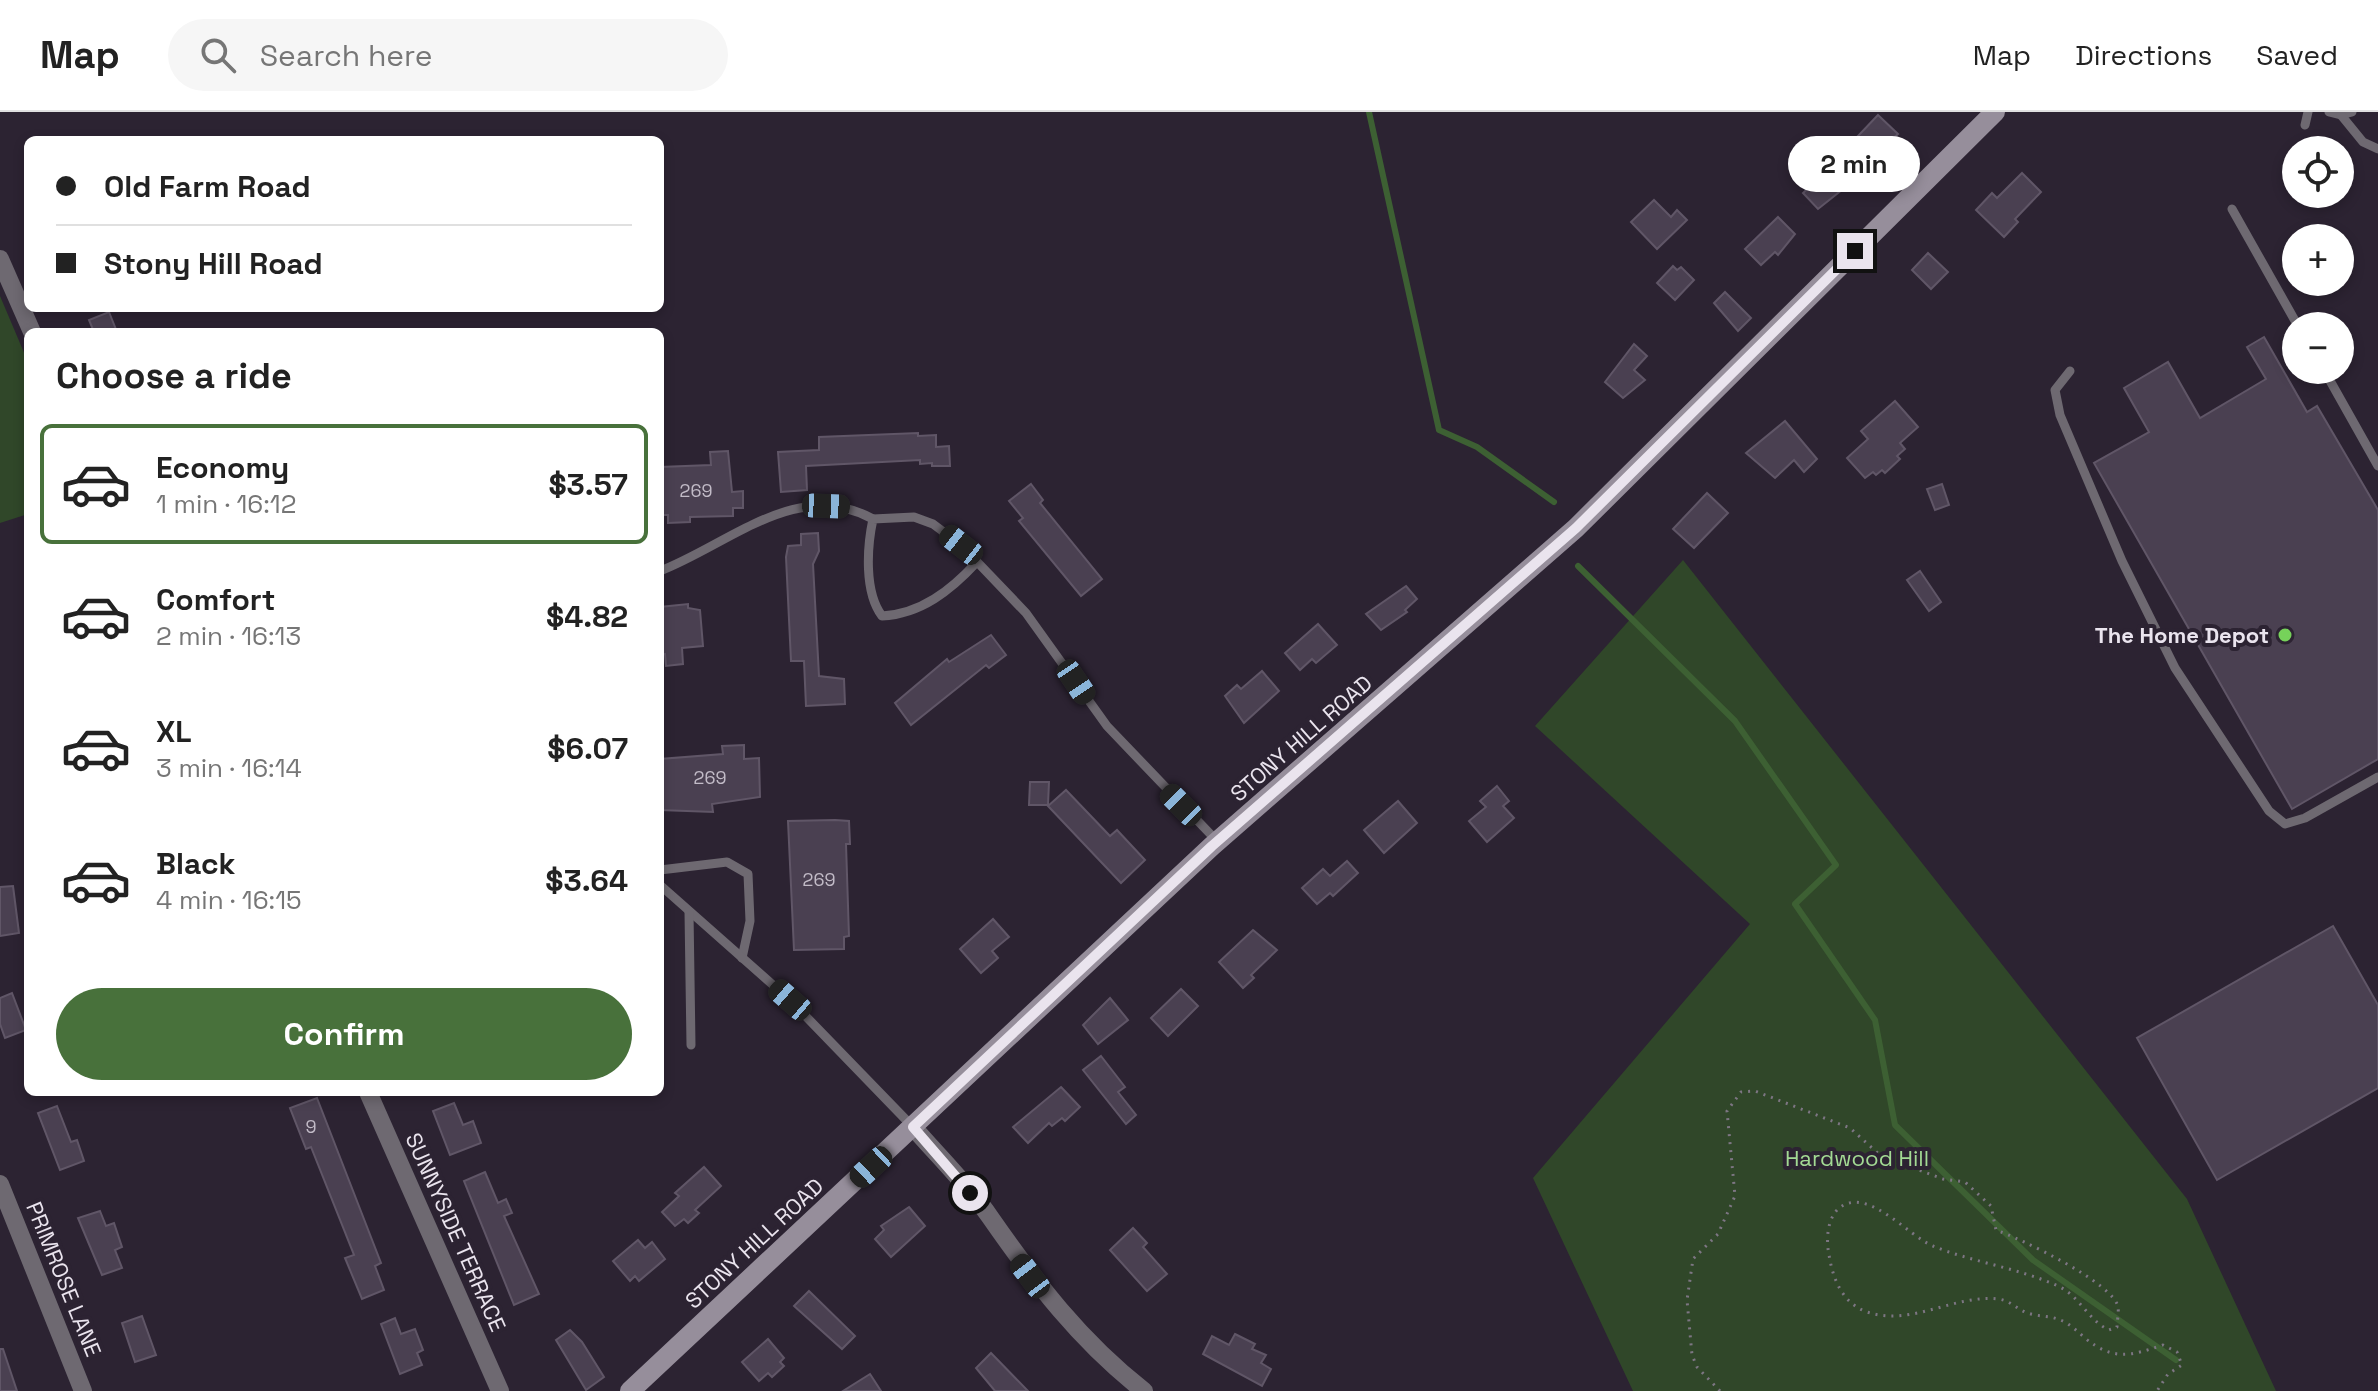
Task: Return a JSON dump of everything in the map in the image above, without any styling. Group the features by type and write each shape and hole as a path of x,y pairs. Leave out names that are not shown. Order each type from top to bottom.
{"main road":[{"name":"STONY HILL ROAD","path":"630,1391 1218,842 1576,528 1995,112"}],"street":[{"path":"0,259 30,328"},
{"name":"SUNNYSIDE TERRACE","path":"370,1096 500,1391"},
{"path":"913,1127 988,1215 1013,1254 1076,1332 1105,1361 1144,1391"},
{"name":"PRIMROSE LANE","path":"0,1184 83,1391"}],"lane":[{"path":"2305,125 2308,112"},
{"path":"2329,112 2341,115 2352,112"},
{"path":"2341,115 2363,142 2378,149"},
{"path":"2232,209 2290,312"},
{"path":"2070,371 2055,390 2060,415 2122,561 2175,668 2269,811 2285,824 2305,818 2378,777"},
{"path":"2332,384 2378,466"},
{"path":"664,569 792,507 845,506 873,519 914,517 933,524 961,545 1026,613 1107,726 1218,842"},
{"path":"873,519 868,542 873,598 882,616 918,609 955,586 976,563"},
{"path":"664,870 727,862 748,874 750,921 742,958"},
{"path":"664,889 790,1000 913,1127"},
{"path":"689,912 691,1045"}],"path":[{"path":"1720,1391 1697,1367 1692,1355 1687,1319 1689,1279 1693,1259 1718,1234 1735,1196 1727,1111 1741,1092 1755,1091 1850,1128 1881,1156 1943,1179 1965,1182 1991,1206 1996,1230 2016,1236 2030,1248 2095,1281 2118,1306 2117,1327 2109,1330 2098,1325 2061,1287 1935,1247 1883,1212 1859,1202 1846,1203 1834,1213 1828,1228 1828,1252 1835,1280 1848,1301 1868,1312 1890,1314 1948,1307 1964,1298 2002,1299 2025,1313 2063,1320 2110,1355 2138,1353 2163,1345 2177,1352 2182,1365 2168,1374 2157,1391"}],"green space":[{"path":"0,296 24,353 24,515 0,523"},
{"name":"Hardwood Hill","path":"1683,560 2187,1199 2276,1391 1633,1391 1533,1178 1750,924 1535,726"}],"building":[{"path":"1878,115 1898,134 1876,153 1858,136"},
{"path":"1840,159 1852,172 1839,184 1843,189 1818,209 1803,193"},
{"path":"2022,173 2041,192 2015,219 2018,222 2004,237 1976,210 1992,193 1997,198"},
{"path":"1654,200 1671,217 1677,210 1687,220 1657,249 1631,222"},
{"path":"1778,217 1795,234 1778,255 1775,252 1761,265 1745,249"},
{"path":"1928,253 1948,272 1931,289 1912,270"},
{"path":"1673,266 1677,270 1681,267 1694,280 1675,300 1657,283"},
{"path":"1725,292 1751,318 1738,331 1714,303"},
{"path":"109,312 115,328 92,328 89,320"},
{"name":"The Home Depot","path":"2264,337 2282,368 2282,384 2291,384 2307,412 2317,406 2378,510 2378,759 2292,809 2094,463 2149,432 2124,388 2168,362 2200,418 2266,379 2247,347"},
{"path":"1634,344 1647,356 1634,370 1645,380 1623,398 1605,382"},
{"path":"1895,401 1918,427 1900,443 1905,449 1897,456 1900,459 1885,473 1882,470 1876,475 1873,472 1865,478 1847,458 1868,439 1861,431"},
{"path":"1785,421 1817,459 1804,472 1794,460 1775,478 1746,453"},
{"path":"918,433 918,436 936,435 936,447 949,446 950,466 920,464 920,460 806,466 807,490 781,492 778,452 819,450 819,437"},
{"path":"728,451 732,492 743,491 743,508 733,508 733,516 690,517 690,522 668,523 668,515 664,515 664,467 711,465 710,452"},
{"path":"1031,484 1043,500 1040,503 1102,579 1081,596 1019,521 1023,518 1009,501"},
{"path":"1942,484 1949,505 1935,510 1927,489"},
{"path":"1707,493 1728,513 1694,548 1673,529"},
{"path":"818,533 819,551 813,564 819,676 844,679 845,704 806,706 804,661 791,661 786,557 788,546 801,545 801,534"},
{"path":"1920,571 1941,602 1929,611 1907,580"},
{"path":"1406,586 1417,599 1405,610 1407,612 1381,630 1366,614"},
{"path":"688,604 688,608 700,610 703,646 682,648 683,664 666,666 664,607"},
{"path":"1318,624 1337,645 1316,663 1312,659 1300,670 1285,653"},
{"path":"991,635 1006,655 989,668 986,665 911,725 895,703 947,659 949,662"},
{"path":"1262,671 1279,691 1244,723 1225,696 1237,685 1241,689"},
{"path":"744,745 744,759 759,758 760,797 712,804 713,812 664,810 664,759 723,754 722,746"},
{"path":"1030,782 1049,782 1048,805 1029,805"},
{"path":"1497,786 1509,801 1503,806 1514,818 1487,842 1469,821 1486,807 1480,801"},
{"path":"1066,790 1110,836 1117,830 1145,860 1121,883 1048,806"},
{"path":"1398,801 1417,823 1384,853 1364,830"},
{"path":"788,821 849,821 850,844 846,844 849,936 844,937 844,949 794,950"},
{"path":"1347,861 1358,873 1333,896 1330,893 1317,904 1302,888 1323,869 1330,876"},
{"path":"13,886 19,933 0,936 0,887"},
{"path":"993,919 1009,937 992,951 998,958 981,973 960,949"},
{"path":"2333,926 2378,1005 2378,1088 2217,1180 2137,1038"},
{"path":"1253,930 1277,950 1251,975 1254,978 1243,988 1219,962"},
{"path":"1181,989 1198,1006 1168,1036 1151,1018"},
{"path":"12,993 24,1031 5,1038 0,1024 0,998"},
{"path":"1110,998 1128,1020 1098,1044 1083,1025"},
{"path":"1101,1056 1125,1087 1118,1092 1136,1115 1126,1124 1083,1070"},
{"path":"1061,1087 1080,1107 1065,1121 1062,1118 1052,1126 1049,1123 1028,1143 1013,1127"},
{"path":"317,1098 381,1263 375,1266 384,1290 362,1299 345,1258 354,1255 311,1147 306,1149 290,1108"},
{"path":"454,1103 463,1125 473,1121 481,1143 450,1155 433,1111"},
{"path":"57,1106 71,1142 77,1140 84,1161 60,1170 38,1113"},
{"path":"704,1167 721,1186 695,1210 699,1213 688,1223 684,1219 675,1226 662,1212 679,1196 675,1193"},
{"path":"485,1172 498,1203 506,1199 512,1213 504,1216 539,1294 514,1305 464,1181"},
{"path":"909,1207 925,1226 891,1257 875,1239 884,1230 881,1226"},
{"path":"100,1211 106,1226 114,1223 122,1247 115,1250 122,1268 102,1275 78,1218"},
{"path":"1133,1228 1147,1243 1143,1247 1167,1274 1147,1291 1110,1250"},
{"path":"638,1240 645,1248 652,1242 665,1259 639,1281 635,1276 630,1281 613,1261"},
{"path":"809,1291 855,1336 842,1349 794,1306"},
{"path":"142,1316 156,1355 135,1362 122,1323"},
{"path":"395,1318 401,1334 415,1329 423,1350 417,1353 422,1365 400,1374 381,1324"},
{"path":"570,1330 582,1342 604,1377 586,1390 556,1340"},
{"path":"1235,1334 1255,1344 1252,1349 1266,1355 1261,1363 1271,1369 1262,1386 1203,1354 1212,1336 1229,1345"},
{"path":"768,1339 784,1358 780,1362 784,1366 772,1377 768,1373 759,1381 742,1362"},
{"path":"0,1349 3,1349 17,1391 0,1391"},
{"path":"991,1353 1028,1391 995,1391 976,1368"},
{"path":"870,1374 881,1391 843,1391"}],"waterway":[{"path":"1369,112 1439,430 1477,447 1554,502"},
{"path":"1578,566 1735,721 1836,865 1795,904 1875,1020 1895,1125 2033,1260 2176,1360"}],"place":[{"name":"The Home Depot","path":"2285,635"}],"route":[{"path":"970,1193 913,1127 1212,846 1407,679 1576,528 1855,251"}]}
